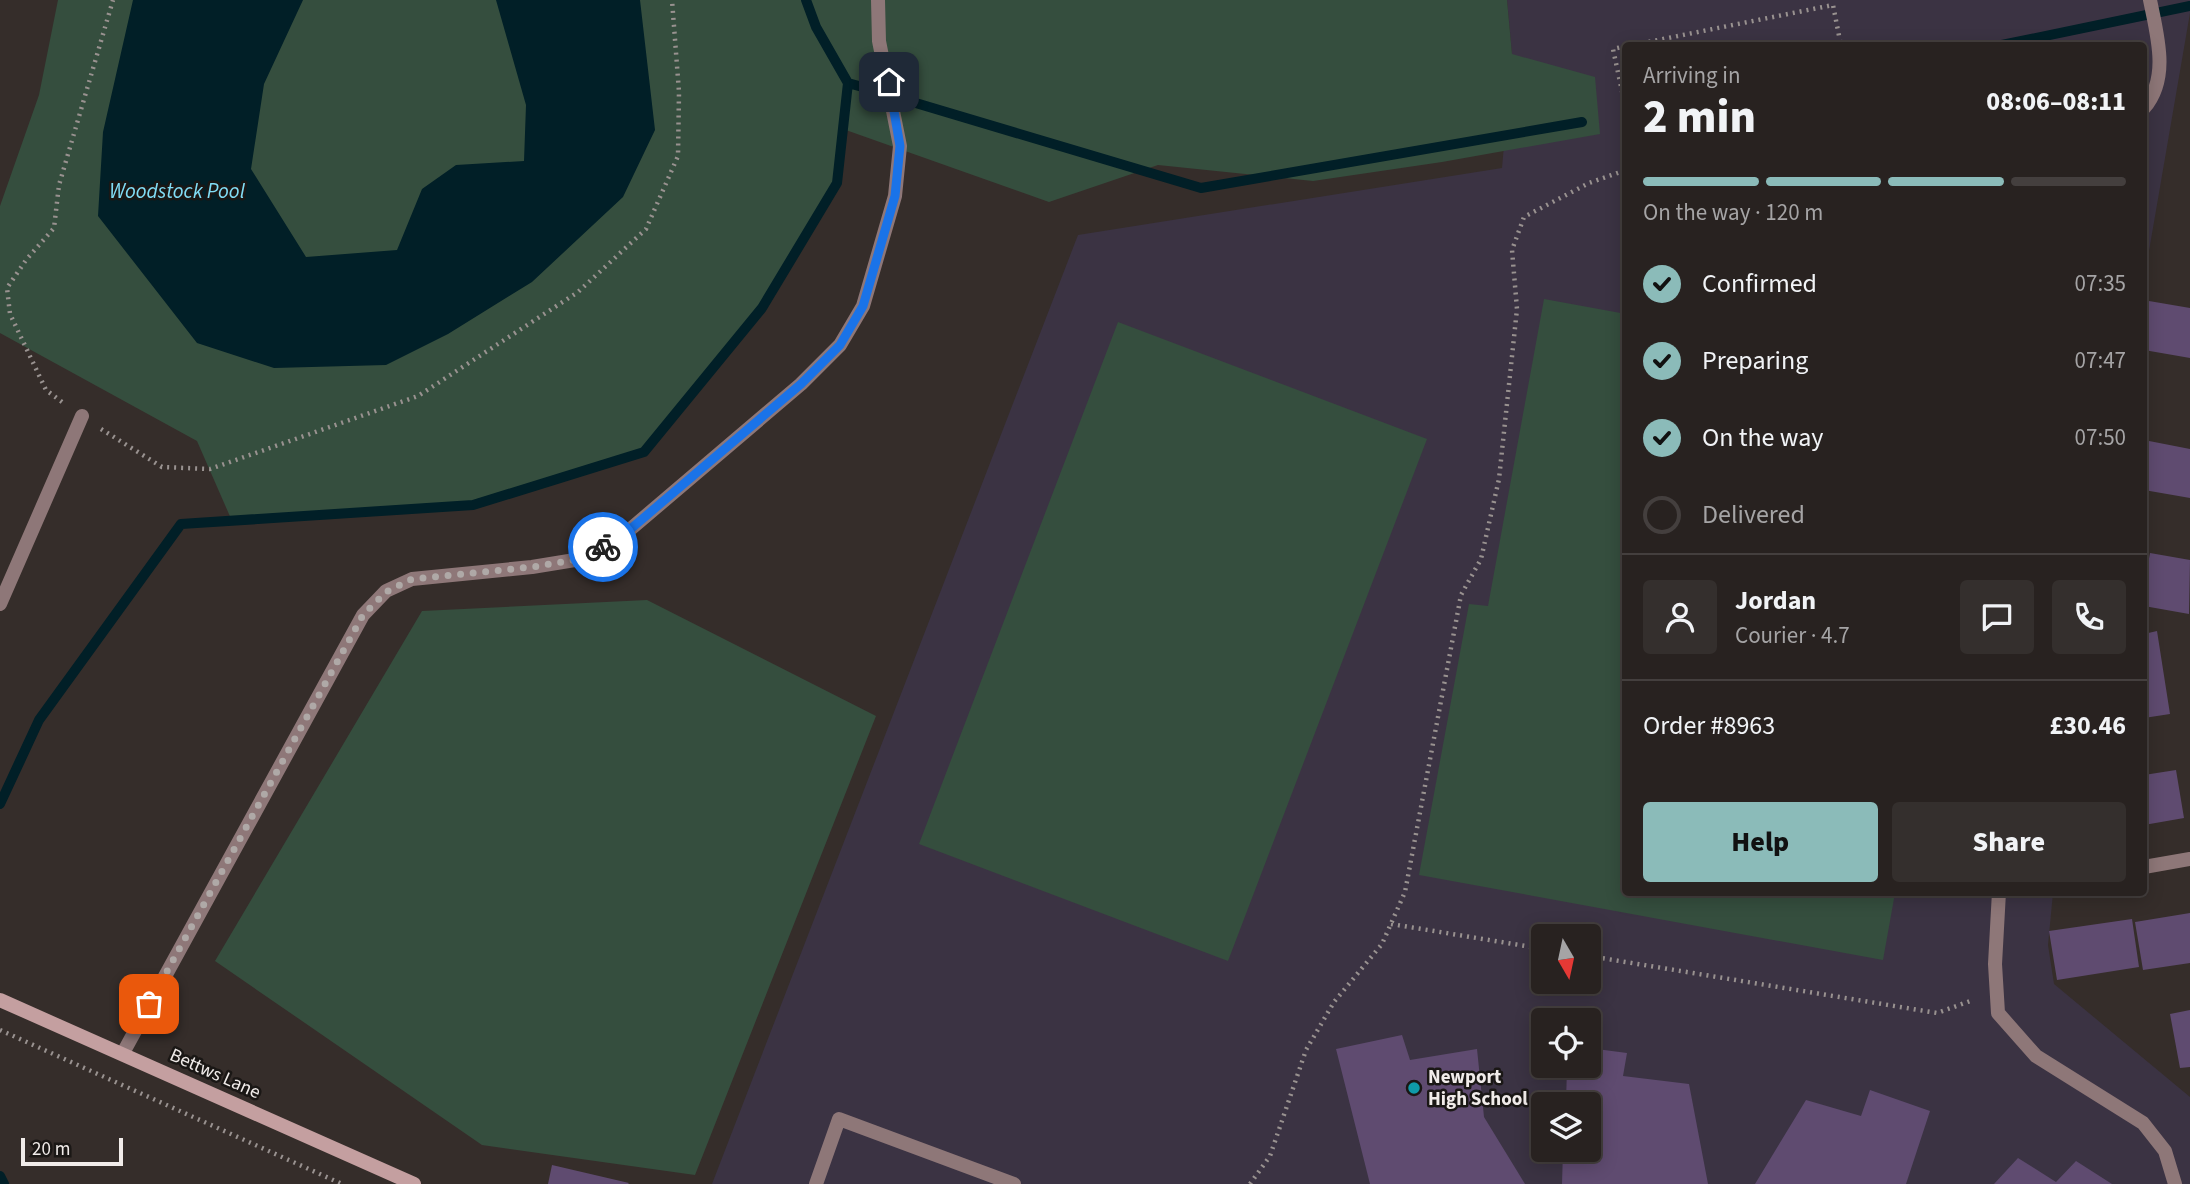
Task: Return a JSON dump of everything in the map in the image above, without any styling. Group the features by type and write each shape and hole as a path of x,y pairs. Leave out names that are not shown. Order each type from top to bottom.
{"street":[{"path":"123,1053 363,615 386,592 412,579 532,567 581,559 620,538 801,384 840,345 863,306 895,196 900,146 879,41 878,0"},
{"path":"2147,104 2160,72 2158,41 2150,0"},
{"path":"0,604 82,416"},
{"path":"2147,866 2190,859"},
{"path":"1999,896 1995,964 1998,1013 2036,1056 2143,1123 2165,1151 2175,1184"},
{"name":"Bettws Lane","path":"1,1000 414,1184"},
{"path":"816,1184 839,1119 1014,1184"}],"path":[{"path":"113,0 59,185 54,228 26,260 8,288 10,314 46,390 162,467 210,469 418,396 578,292 646,229 678,156 679,92 673,0"},
{"path":"1647,42 1833,5 1840,42"},
{"path":"1622,47 1613,48 1622,91"},
{"path":"1250,1184 1270,1156 1306,1050 1334,1002 1382,944 1405,892 1461,595 1480,559 1499,479 1517,309 1513,250 1524,216 1589,183 1622,171"},
{"path":"1391,924 1531,946"},
{"path":"1601,958 1937,1013 1997,992"},
{"path":"0,1030 342,1184"}],"shaded area":[{"name":"Newport High School","path":"1507,0 2190,0 2190,13 2147,263 2147,42 1622,42 1622,896 2053,896 2048,945 2054,984 2190,1097 2190,1184 712,1184 1078,235 1502,168 1512,54"}],"green space":[{"path":"58,0 1507,0 1512,54 1595,77 1600,134 1313,181 1158,165 1049,202 843,129 837,183 762,308 644,452 473,505 232,521 197,441 0,333 0,206 39,95"},
{"path":"1544,299 1622,313 1622,896 1894,896 1883,960 1419,875 1469,604 1488,606"},
{"path":"1118,322 1427,439 1228,961 919,844"},
{"path":"647,600 876,716 695,1175 482,1145 215,961 422,611"}],"water":[{"name":"Woodstock Pool","path":"133,0 303,0 264,84 251,169 306,257 397,250 422,189 456,165 524,161 526,105 496,0 640,0 655,130 623,197 532,282 448,334 386,365 274,368 197,343 98,216 103,132"}],"building":[{"path":"2149,301 2190,308 2190,358 2147,351"},
{"path":"2147,441 2190,449 2190,498 2147,491"},
{"path":"2150,553 2190,560 2189,614 2147,607"},
{"path":"2157,631 2170,714 2147,718 2147,633"},
{"path":"2176,770 2184,818 2147,824 2147,775"},
{"path":"2190,913 2190,963 2143,970 2135,922"},
{"path":"2132,919 2139,967 2057,980 2049,931"},
{"path":"2190,1010 2190,1067 2180,1068 2170,1014"},
{"name":"Newport High School","path":"1402,1035 1410,1060 1477,1049 1484,1117 1525,1184 1370,1184 1336,1049"},
{"name":"Newport High School","path":"1601,1050 1627,1053 1623,1076 1689,1084 1708,1184 1562,1184 1563,1162 1601,1162 1601,1092 1566,1092 1567,1078 1601,1078"},
{"path":"1870,1090 1930,1111 1906,1184 1755,1184 1806,1100 1861,1116"},
{"path":"2018,1158 2056,1182 2076,1161 2112,1184 1994,1184"},
{"path":"552,1165 629,1183 548,1184"}],"waterway":[{"path":"806,0 816,27 848,83 877,91"},
{"path":"2016,42 2190,6"},
{"path":"0,804 39,720 181,524 473,505 644,452 762,308 837,183 848,83"},
{"path":"899,98 1201,188 1582,122"},
{"path":"0,1176 4,1184"}],"way so far":[{"path":"149,1004 363,615 386,592 412,579 532,567 581,559 603,547"}],"place":[{"name":"Newport High School","path":"1414,1088"}],"route":[{"path":"603,547 620,538 801,384 840,345 863,306 895,196 900,146 889,82"}]}
